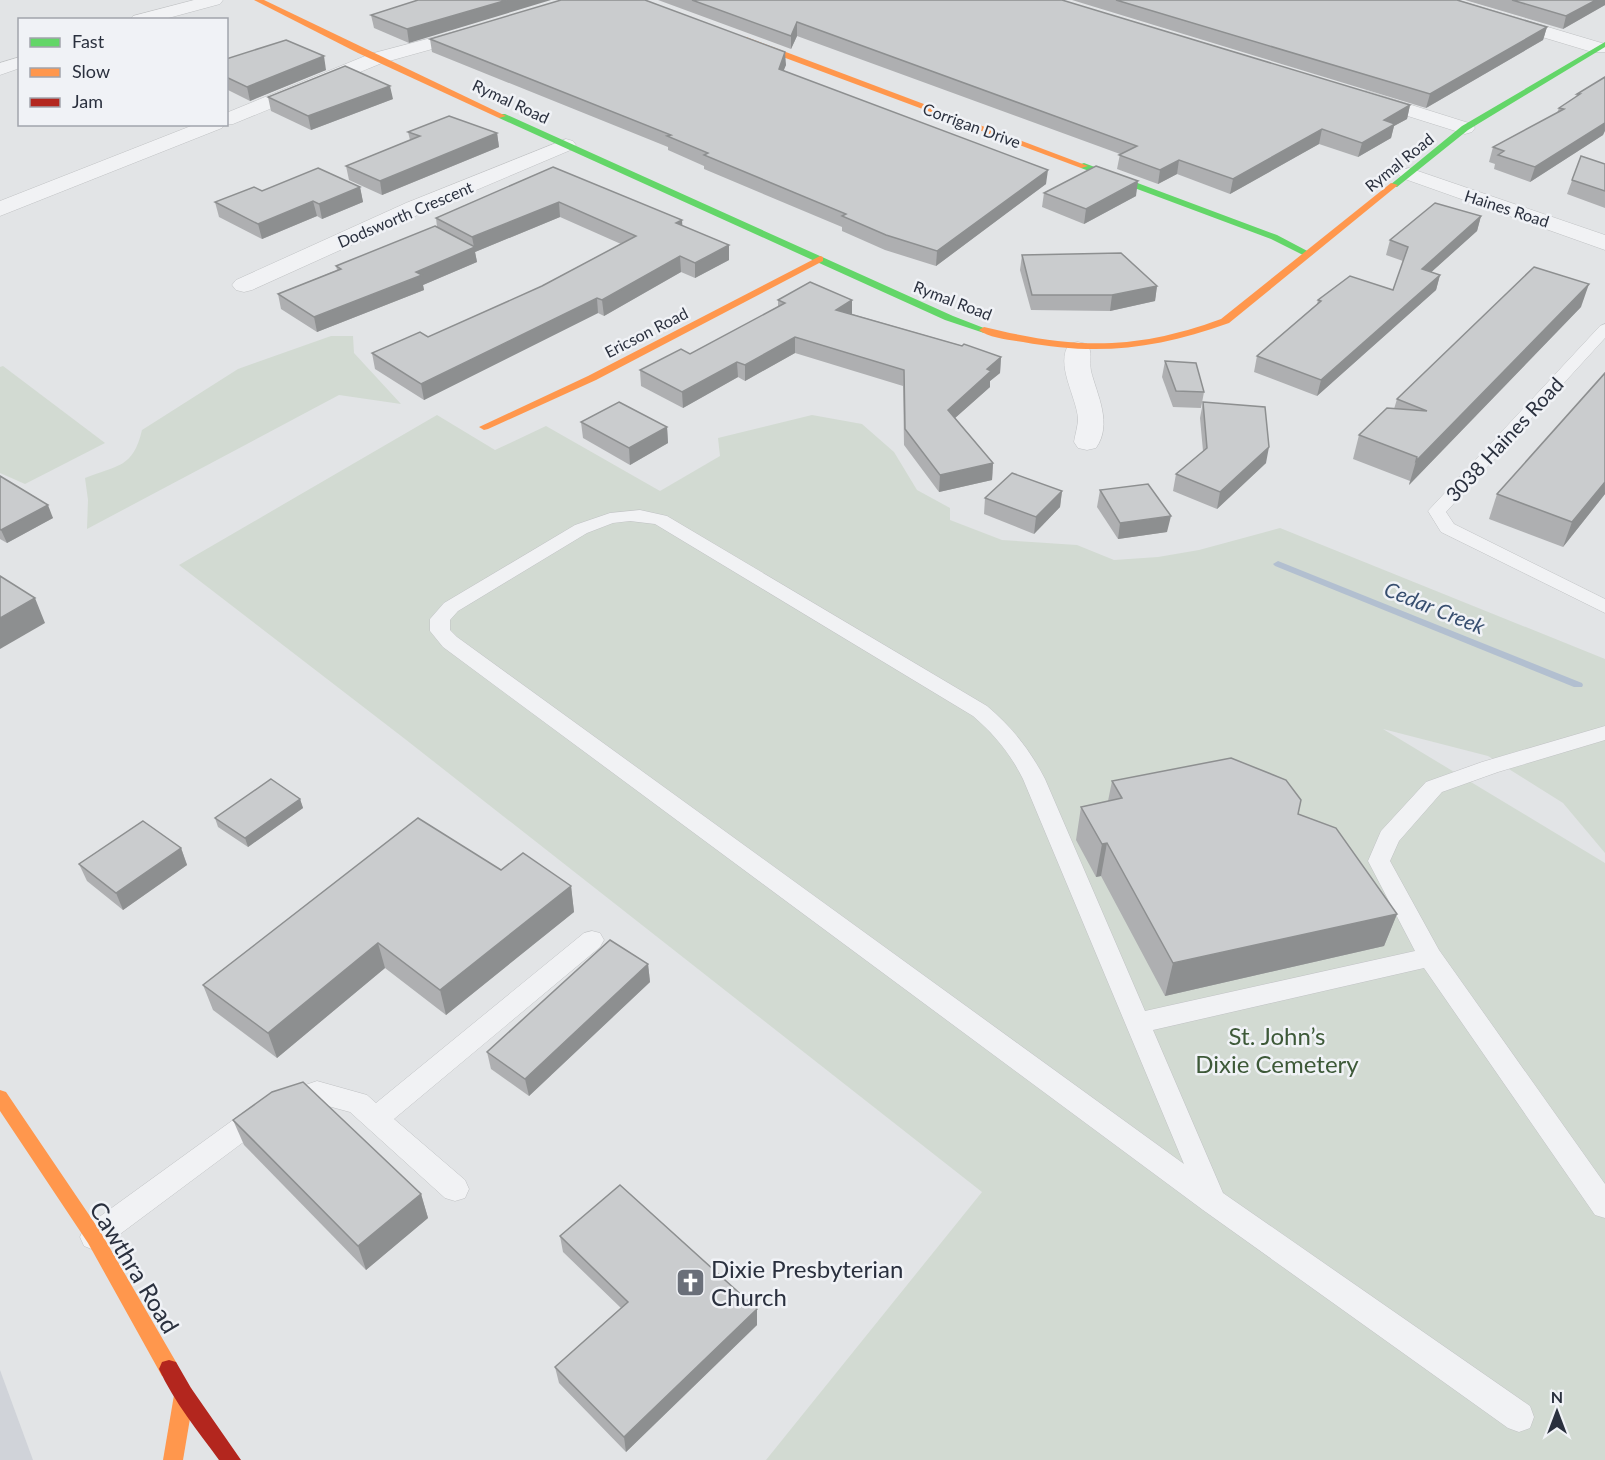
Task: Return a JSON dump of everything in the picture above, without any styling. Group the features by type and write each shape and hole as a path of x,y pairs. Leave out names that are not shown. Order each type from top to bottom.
{"street":[{"path":"146,18 214,0"},
{"name":"Rymal Road","path":"258,0 566,145 976,328 1033,343 1078,349 1140,346 1202,332 1225,321 1466,128 1602,46"},
{"path":"1438,0 1602,46"},
{"path":"228,119 377,58 402,53 489,27"},
{"name":"Corrigan Drive","path":"729,34 1274,237 1308,254"},
{"path":"0,69 18,63"},
{"path":"1348,92 1466,128"},
{"path":"0,209 210,126"},
{"name":"Dodsworth Crescent","path":"244,285 414,208 566,145"},
{"name":"Haines Road","path":"1409,174 1605,243"},
{"name":"Ericson Road","path":"484,427 592,378 820,259"},
{"path":"1078,349 1078,368 1091,419 1087,442"},
{"name":"Cawthra Road","path":"0,1097 94,1237 184,1395 231,1460"},
{"path":"173,1460 184,1395"}],"lane":[{"name":"3038 Haines Road","path":"1605,329 1437,511 1447,528 1605,607"},
{"path":"1214,1201 1034,778 1019,749 1005,731 980,711 661,520 646,515 631,515 598,521 451,607 440,619 440,631 450,642 1214,1201 1518,1417"},
{"path":"1605,733 1490,767 1434,787 1389,837 1379,861 1430,957 1605,1206"},
{"path":"376,1118 592,940"},
{"path":"1138,1023 1430,957"},
{"path":"94,1237 271,1107 318,1092 358,1102 455,1189"}],"shaded area":[{"path":"0,1370 33,1460 0,1460"}],"green space":[{"path":"331,336 353,336 354,353 401,404 339,395 87,529 88,500 85,478 115,467 129,458 134,452 142,430 238,369"},
{"path":"3,366 105,443 25,484 0,473 0,367"},
{"name":"St. John’s Dixie Cemetery","path":"437,415 495,450 546,426 660,491 720,456 718,438 812,415 862,424 894,452 917,490 950,508 950,520 1002,540 1077,545 1114,560 1158,557 1199,550 1280,528 1605,659 1605,853 1563,803 1488,756 1383,729 1605,863 1605,1460 766,1460 982,1192 405,739 179,565"}],"building":[{"path":"418,0 507,0 407,29 371,15"},
{"path":"561,0 645,0 785,52 779,69 1048,170 937,251 886,235 842,216 846,214 704,155 708,153 667,136 671,135 430,39"},
{"path":"692,0 1062,0 1410,105 1384,120 1395,124 1362,143 1322,129 1233,179 1179,160 1160,170 1119,155 1137,146 797,22 791,36"},
{"path":"1116,0 1457,0 1547,27 1430,94"},
{"path":"1512,0 1596,0 1566,16"},
{"path":"286,40 324,56 247,87 228,78 228,58"},
{"path":"345,66 390,86 308,116 268,97"},
{"path":"1605,77 1605,123 1535,167 1498,155 1504,151 1493,147 1564,109 1559,108"},
{"path":"449,116 497,133 380,181 346,166 420,136 408,132"},
{"path":"1581,156 1605,164 1605,191 1572,180"},
{"path":"1096,166 1138,181 1086,209 1044,193"},
{"path":"553,167 682,220 676,223 729,245 695,263 680,256 602,300 597,298 421,384 372,353 420,332 428,337 542,286 636,236 559,202 472,237 436,218"},
{"path":"318,168 360,187 319,204 313,201 258,224 215,202 254,187 262,191"},
{"path":"1435,203 1481,216 1422,269 1440,275 1321,380 1257,356 1321,301 1318,300 1350,276 1393,290 1408,247 1390,240"},
{"path":"435,226 475,247 416,272 422,275 314,317 278,294 341,269 336,266"},
{"path":"1121,253 1157,286 1112,295 1032,295 1022,255"},
{"path":"1534,267 1589,284 1416,461 1417,457 1359,435 1387,408 1427,411 1397,399"},
{"path":"810,282 852,300 836,310 962,346 964,344 1001,357 987,369 991,371 948,410 993,463 940,475 905,429 904,370 795,337 745,365 737,362 682,392 640,370 681,349 690,354 785,303 778,300"},
{"path":"1165,361 1196,363 1204,392 1176,391"},
{"path":"1605,373 1605,482 1572,522 1497,494"},
{"path":"619,402 667,427 629,448 581,422"},
{"path":"1203,402 1265,407 1269,447 1220,492 1176,474 1207,448"},
{"path":"1012,473 1062,491 1036,517 985,498"},
{"path":"0,476 48,505 1,530"},
{"path":"1148,484 1171,516 1120,523 1100,490"},
{"path":"0,576 35,598 0,618"},
{"path":"1231,758 1286,780 1301,800 1298,814 1336,828 1397,914 1173,963 1107,843 1102,844 1081,807 1122,798 1112,781"},
{"path":"271,779 300,799 245,838 215,818"},
{"path":"418,818 501,870 523,853 571,886 440,990 378,943 268,1033 203,985"},
{"path":"143,821 181,848 116,893 79,864"},
{"path":"610,940 648,964 525,1079 487,1052"},
{"path":"303,1082 421,1194 358,1246 233,1120 272,1092"},
{"name":"Dixie Presbyterian Church","path":"620,1185 757,1309 624,1437 555,1367 628,1302 560,1236"}],"waterway":[{"name":"Cedar Creek","path":"1278,564 1578,685"}],"traffic: fast":[{"path":"1394,185 1465,128 1605,44"},
{"path":"502,116 949,318 984,330"},
{"path":"1084,166 1274,237 1308,254"}],"traffic: slow":[{"path":"258,0 361,51 502,116"},
{"path":"743,39 1084,166"},
{"path":"984,330 1047,344 1105,348 1163,341 1194,332 1225,321 1394,185"},
{"path":"484,427 592,378 820,259"},
{"path":"0,1097 94,1237 169,1369"},
{"path":"173,1460 184,1395"}],"traffic: jam":[{"path":"169,1369 184,1395 231,1460"}],"place":[{"name":"Dixie Presbyterian Church","path":"690,1282"}]}
